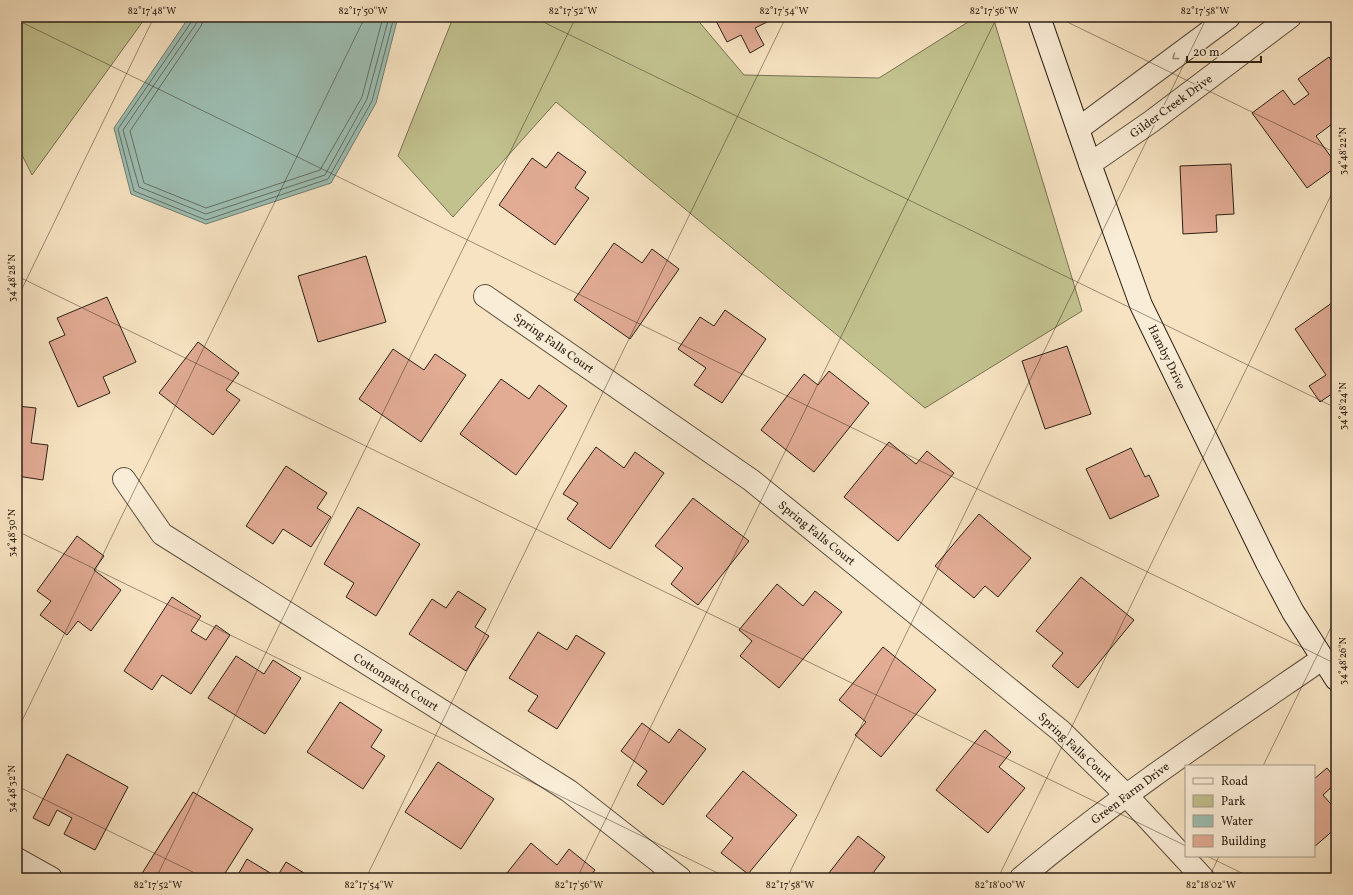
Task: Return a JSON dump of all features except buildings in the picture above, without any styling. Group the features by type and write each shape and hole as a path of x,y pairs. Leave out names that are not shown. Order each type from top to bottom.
{"street":[{"name":"Hamby Drive","path":"1039,17 1141,305 1267,563 1293,612 1336,679"},
{"path":"1078,129 1229,17"},
{"name":"Gilder Creek Drive","path":"1090,164 1152,121 1290,17"},
{"name":"Spring Falls Court","path":"485,296 751,480 1061,731 1127,796 1203,878"},
{"name":"Cottonpatch Court","path":"124,478 162,534 569,791 680,878"},
{"name":"Green Farm Drive","path":"1021,878 1059,846 1173,761 1322,659"},
{"path":"17,858 51,878"}],"green space":[{"path":"17,17 146,17 32,175 17,145"},
{"path":"449,17 695,17 744,75 879,78 976,17 993,17 1082,311 925,408 556,102 453,217 398,156 451,23"}],"water":[{"path":"189,17 398,17 376,103 331,183 206,224 131,194 114,128"}]}
